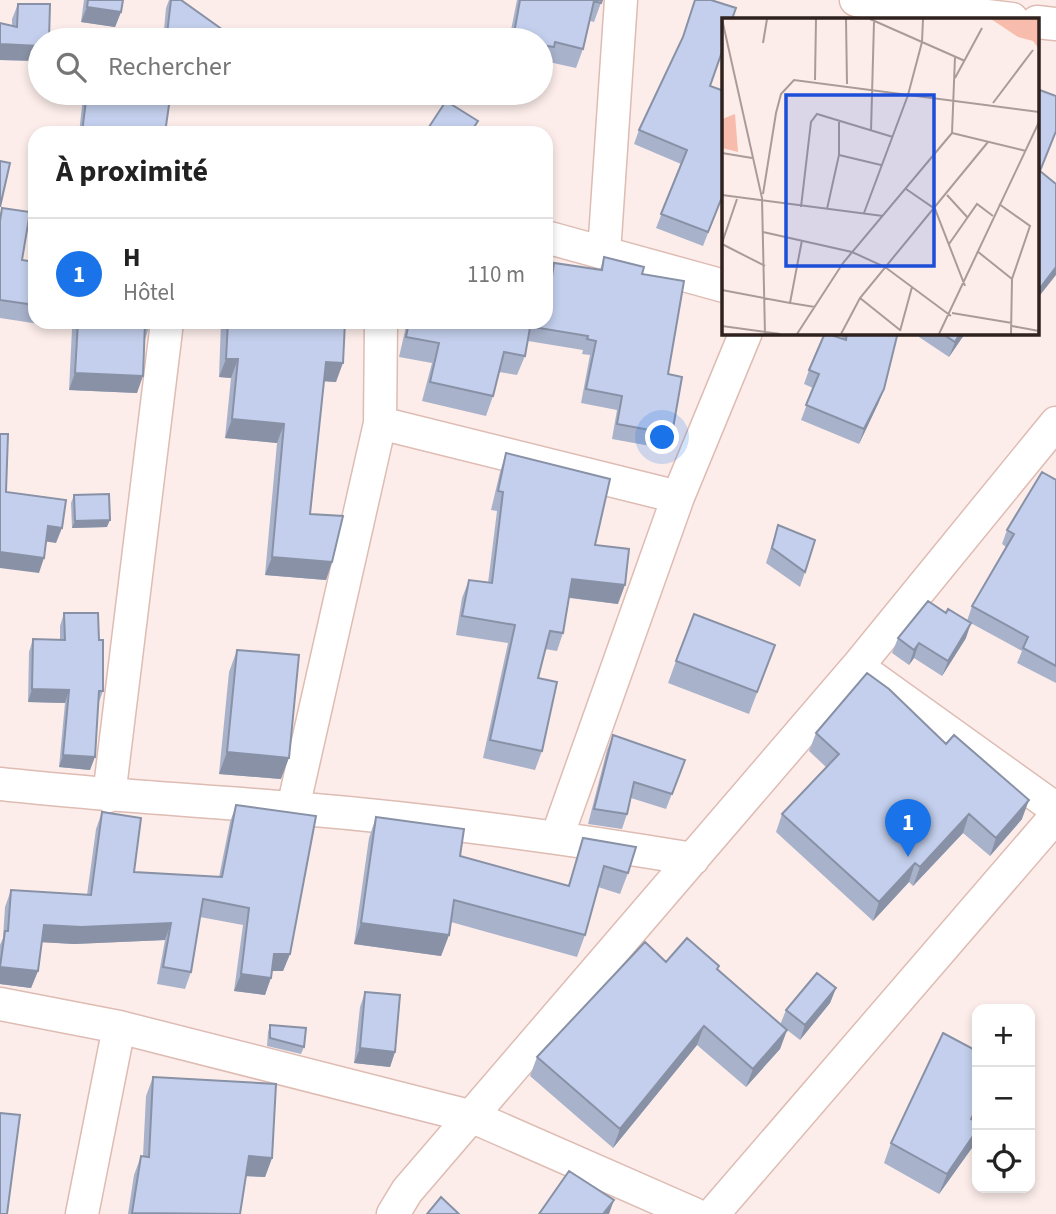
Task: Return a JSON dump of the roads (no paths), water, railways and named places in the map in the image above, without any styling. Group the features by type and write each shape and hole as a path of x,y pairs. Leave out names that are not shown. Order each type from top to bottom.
{"street":[{"path":"604,253 621,0"},
{"path":"864,6 1001,18"},
{"path":"1038,22 1056,24"},
{"path":"553,239 722,286"},
{"path":"109,796 166,329"},
{"path":"293,808 380,423 381,329"},
{"path":"557,837 678,497 745,334"},
{"path":"380,423 678,497"},
{"path":"393,1214 407,1191 857,667 1056,423"},
{"path":"857,667 1056,809"},
{"path":"0,784 109,796 293,808 557,837 693,859"},
{"path":"713,1214 1056,816"},
{"path":"0,1004 119,1027 473,1117 694,1214"},
{"path":"82,1214 119,1027"}],"place":[{"name":"H","path":"908,857"}]}
